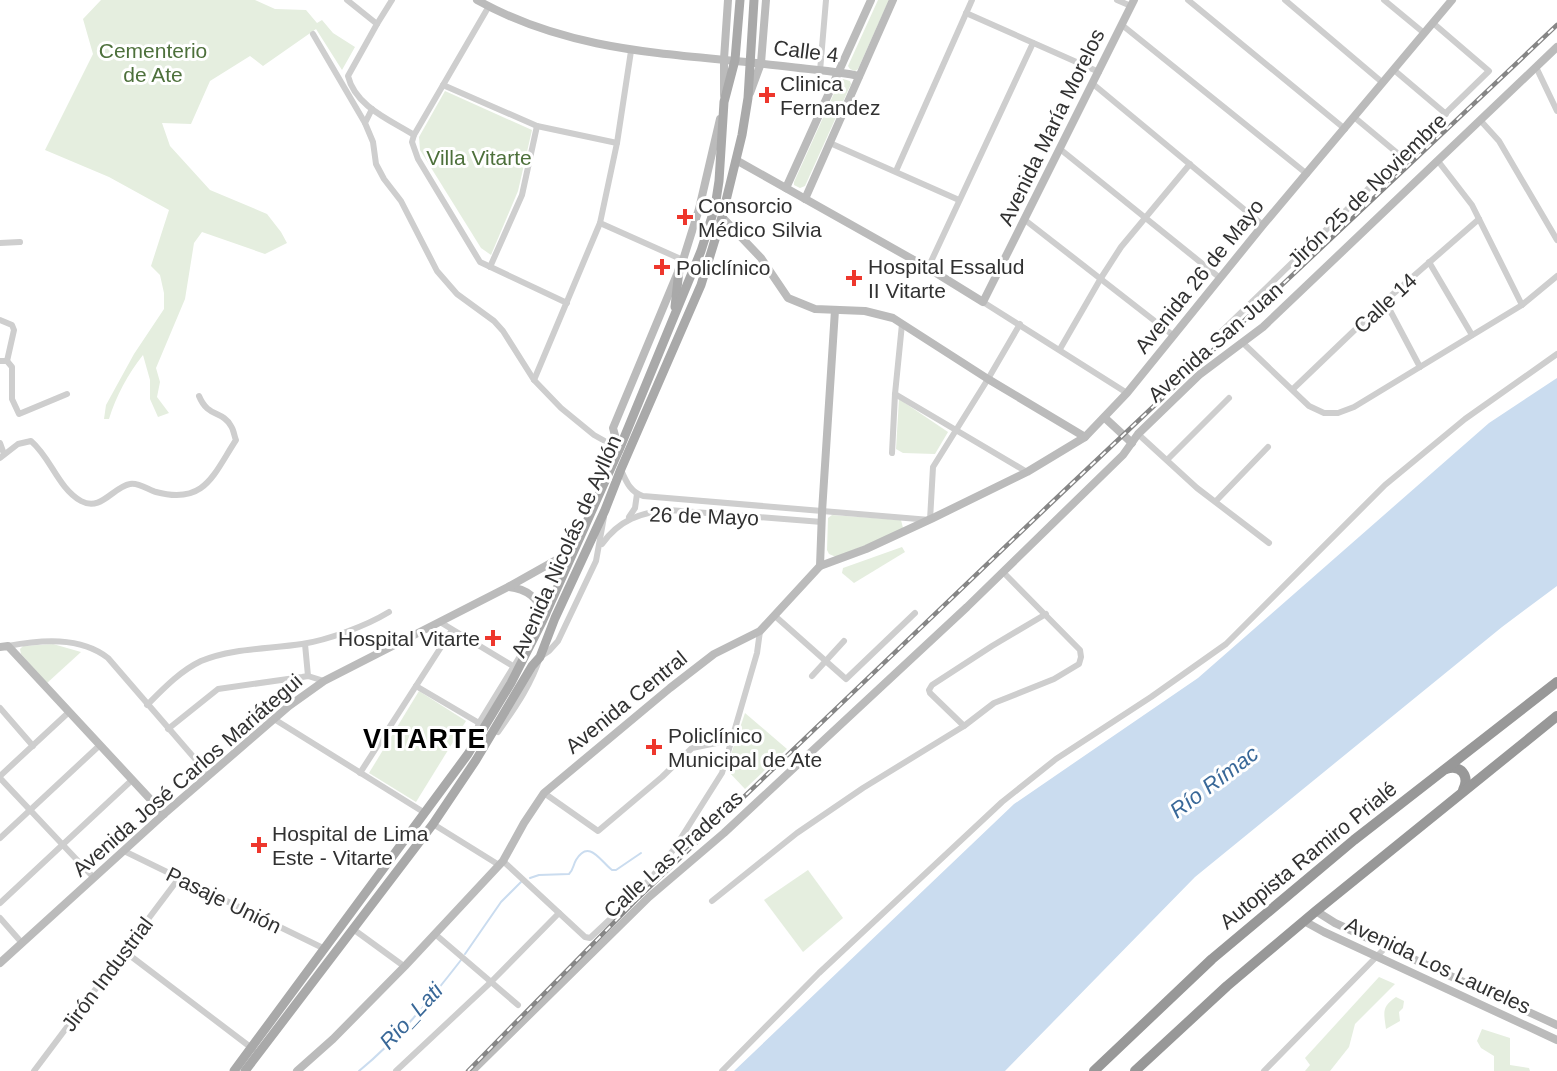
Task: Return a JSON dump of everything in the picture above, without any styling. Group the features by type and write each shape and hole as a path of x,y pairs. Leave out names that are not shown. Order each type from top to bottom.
{"highway":[{"name":"Autopista Ramiro Prialé","path":"1094,1071 1212,959 1354,840 1557,682"},
{"path":"1134,1071 1227,986 1304,921 1557,716"},
{"path":"1445,769 1456,768 1463,772 1466,783 1463,790"}],"main road":[{"name":"Avenida Nicolás de Ayllón","path":"245,1071 255,1051 325,949 468,754 511,683 544,618 619,450 674,318 715,207 723,153 724,102 735,60 740,0"},
{"name":"Avenida Nicolás de Ayllón","path":"234,1071 255,1051 353,930 433,824 476,760 532,666 540,657 701,285 723,217 748,98 754,0"},
{"path":"674,318 679,270"}],"street":[{"path":"347,0 377,24"},
{"path":"392,0 348,76 351,87 358,97 372,109 414,135"},
{"name":"Calle 4","path":"478,0 544,30 585,42 631,51 735,60 820,71 839,71 859,76"},
{"path":"619,450 613,428 683,260 699,209 724,102 723,59 728,0"},
{"path":"748,98 761,63 766,0"},
{"path":"820,71 826,0"},
{"path":"786,188 871,0"},
{"path":"805,199 893,0"},
{"path":"896,171 972,0"},
{"path":"1117,0 1132,3"},
{"path":"1188,0 1342,126"},
{"path":"1285,0 1383,83"},
{"path":"1384,0 1424,33"},
{"name":"Avenida 26 de Mayo","path":"820,566 866,549 930,520 1027,472 1085,437 1127,393 1306,174 1342,126 1354,117 1452,0"},
{"name":"Avenida María Morelos","path":"983,302 1132,3"},
{"path":"489,6 412,142 418,159 480,262 567,303"},
{"path":"966,14 1099,72"},
{"name":"Jirón 25 de Noviembre","path":"1220,333 1489,71 1433,23"},
{"path":"1122,25 1306,174"},
{"path":"313,34 365,123 373,142 376,164 401,201 437,271 457,294 494,321 503,331 534,380 561,408 594,435 619,450"},
{"path":"928,268 1033,43"},
{"name":"Avenida San Juan","path":"901,668 1004,572 1123,455 1138,434 1199,375 1263,327 1557,47"},
{"path":"534,380 600,224 617,143 631,51"},
{"path":"1536,67 1557,111"},
{"path":"1394,70 1446,114"},
{"path":"1093,84 1263,225"},
{"path":"443,85 537,126 617,143"},
{"path":"365,123 372,109"},
{"path":"1354,117 1402,157"},
{"path":"1480,120 1499,141 1557,240"},
{"path":"490,267 522,195 537,126"},
{"path":"830,143 959,200"},
{"path":"1060,149 1220,278"},
{"path":"736,160 928,268 1127,393"},
{"path":"1438,161 1472,204 1522,305"},
{"path":"1060,349 1101,278 1122,247 1190,164"},
{"path":"723,217 762,258 788,298 815,309 882,314 902,324 1085,437"},
{"name":"Calle 14","path":"1293,389 1385,301 1479,219"},
{"path":"1025,220 1174,336"},
{"path":"600,224 683,260"},
{"path":"0,243 20,242"},
{"path":"1429,262 1472,335"},
{"path":"1243,343 1309,406 1324,413 1338,413 1354,407 1522,305 1557,276"},
{"path":"1385,301 1420,367"},
{"path":"820,566 835,310"},
{"path":"0,320 12,325 14,330 3,361 12,367 12,399 19,414 66,394"},
{"path":"892,453 902,324"},
{"path":"822,512 930,520 932,470 1020,324"},
{"path":"722,1071 819,973 1002,802 1056,759 1151,698 1226,644 1384,485 1465,419 1557,354"},
{"path":"895,394 1027,472"},
{"path":"0,443 2,456 18,444 31,441 58,480 79,500 87,504 105,500 129,484 136,484 160,493 188,495 204,487 236,440 232,426 225,419 204,407 199,396"},
{"path":"1167,460 1229,398"},
{"path":"1105,418 1132,443"},
{"path":"1138,434 1197,488 1269,543"},
{"path":"1216,501 1269,447"},
{"name":"26 de Mayo","path":"621,469 630,488 637,494 822,512"},
{"path":"627,520 635,508 637,494"},
{"path":"540,657 558,641 596,561 605,510"},
{"name":"26 de Mayo","path":"600,547 608,535 627,520 648,512 669,510 822,522"},
{"name":"Avenida José Carlos Mariátegui","path":"0,963 164,814 274,719 324,681 508,587 574,550"},
{"name":"Avenida Central","path":"297,1071 333,1039 501,863 544,792 714,654 760,631 820,566"},
{"path":"712,901 797,832 964,726 994,703 1054,679 1078,664 1081,657 1080,650 1004,572"},
{"path":"468,754 479,723 544,618 535,598 528,592 508,587"},
{"path":"147,705 179,675 201,661 233,653 305,644 378,619 389,612"},
{"path":"775,616 846,679 915,613"},
{"path":"964,726 930,693 932,685 1047,614"},
{"path":"440,622 513,666"},
{"path":"360,773 452,630"},
{"path":"433,824 501,863 590,938 651,878 674,849 724,769 759,643 760,631"},
{"path":"749,637 759,643"},
{"path":"3,645 51,640 89,646 98,650 108,658 209,776"},
{"path":"812,676 844,641"},
{"path":"305,644 308,676"},
{"path":"3,645 164,814"},
{"name":"Calle Las Praderas","path":"472,1071 649,897 724,833 901,668"},
{"path":"168,729 218,689 308,676 324,681"},
{"path":"416,686 479,723"},
{"path":"0,708 33,746"},
{"path":"69,712 0,777 94,878"},
{"path":"274,719 426,814"},
{"path":"544,792 598,831 662,777 692,748 731,740"},
{"path":"0,838 100,745"},
{"path":"0,903 132,780"},
{"name":"Pasaje Unión","path":"124,850 325,949"},
{"name":"Jirón Industrial","path":"34,1071 179,878"},
{"name":"Avenida Los Laureles","path":"1316,911 1557,1025"},
{"path":"396,1071 491,982 559,913"},
{"path":"0,918 22,942"},
{"name":"Avenida Los Laureles","path":"1304,921 1557,1040"},
{"path":"353,930 401,964"},
{"path":"435,934 518,1005"},
{"path":"1264,1071 1387,946"},
{"path":"124,951 255,1051"}],"green space":[{"name":"Cementerio de Ate","path":"101,0 255,0 275,9 306,10 317,23 322,20 333,33 355,47 342,70 316,29 263,66 250,56 210,81 191,124 162,123 170,146 210,190 267,214 287,243 265,254 202,232 194,243 185,299 156,368 160,382 157,397 169,413 158,417 150,399 150,380 143,355 123,386 109,419 104,419 106,405 134,354 164,309 164,293 160,275 151,266 169,210 109,177 45,150 93,54 83,19"},
{"path":"878,0 889,0 858,69 855,71 848,66"},
{"path":"840,80 850,81 851,84 805,186 800,188 794,185 794,182"},
{"name":"Villa Vitarte","path":"445,91 532,130 518,191 491,255 481,248 420,150 419,137"},
{"path":"899,399 948,432 935,454 903,453 896,449"},
{"path":"832,515 901,520 903,528 836,557 829,554 827,550 828,518"},
{"path":"902,547 905,552 854,583 842,573 843,568"},
{"path":"53,644 81,652 47,683 21,654 20,649 23,646"},
{"path":"419,691 466,721 416,802 369,773"},
{"path":"745,713 787,749 745,789 726,769"},
{"path":"808,870 843,918 803,952 764,900"},
{"path":"1379,977 1395,984 1355,1024 1349,1047 1330,1071 1305,1071 1310,1065 1305,1058"},
{"path":"1396,997 1404,1001 1403,1008 1399,1012 1400,1021 1386,1029 1386,1007"},
{"path":"1482,1029 1510,1038 1510,1065 1529,1068 1530,1071 1494,1071 1494,1056 1481,1048 1477,1041"}],"water":[{"name":"Río Rímac","path":"1557,378 1557,586 1502,627 1195,877 1005,1071 734,1071 1014,804 1198,678 1489,423"}],"waterway":[{"name":"Rio_Lati","path":"530,878 539,875 569,874 576,860 586,851 595,854 612,870 616,870 641,853"},
{"name":"Rio_Lati","path":"465,954 501,902 521,882"},
{"name":"Rio_Lati","path":"359,1071 413,1018 461,960"}],"railway":[{"path":"468,1071 638,898 1557,25"}],"place":[{"name":"Clinica Fernandez","path":"767,95"},
{"name":"Consorcio Médico Silvia","path":"685,217"},
{"name":"Policlínico","path":"662,267"},
{"name":"Hospital Essalud II Vitarte","path":"854,278"},
{"name":"Hospital Vitarte","path":"493,638"},
{"name":"Policlínico Municipal de Ate","path":"654,747"},
{"name":"Hospital de Lima Este - Vitarte","path":"259,845"}],"district":[{"name":"VITARTE","path":"425,739"}]}
